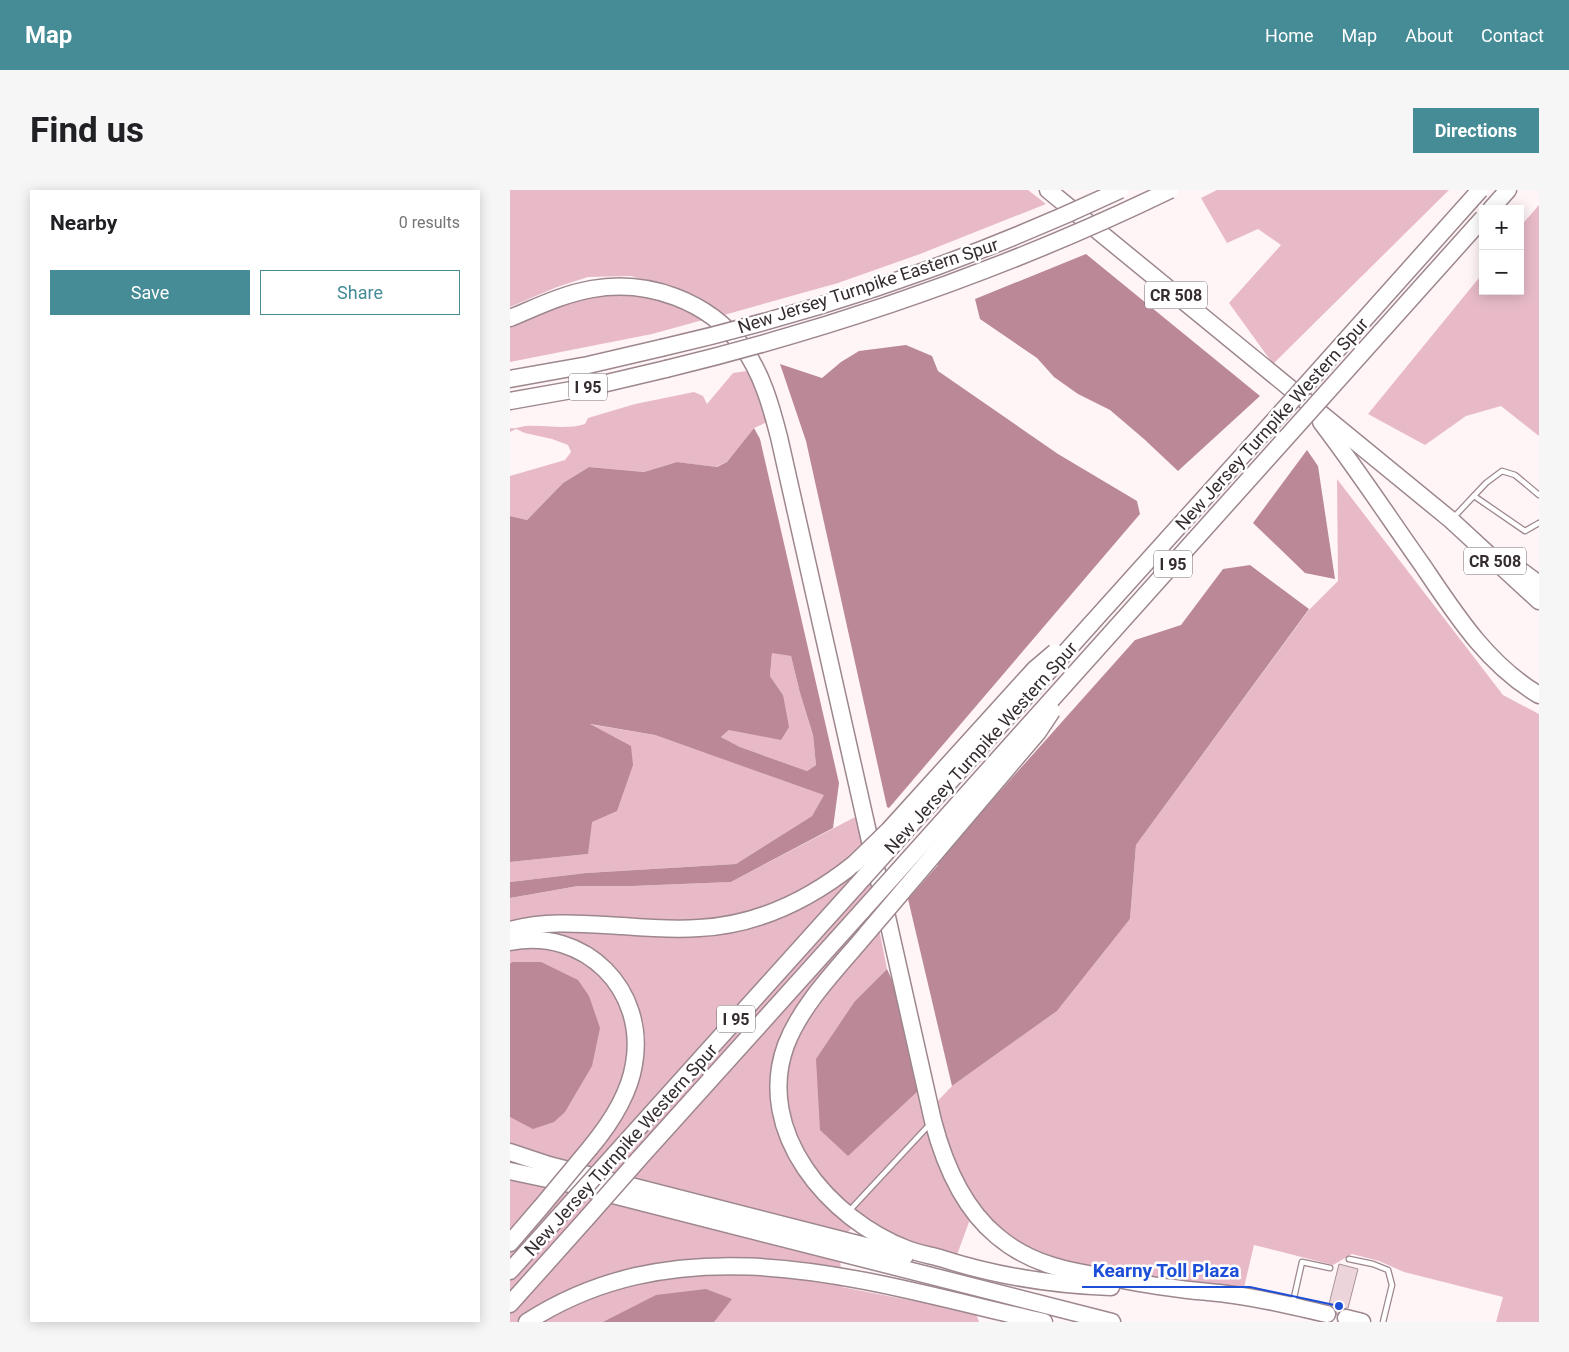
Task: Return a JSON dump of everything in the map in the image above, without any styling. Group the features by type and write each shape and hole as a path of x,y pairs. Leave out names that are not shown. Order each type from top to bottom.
{"highway":[{"name":"CR 508","path":"1048,190 1451,520 1539,584"},
{"name":"New Jersey Turnpike Eastern Spur","path":"510,379 588,365 661,348 789,314 896,280 1026,231 1120,190"},
{"name":"New Jersey Turnpike Eastern Spur","path":"510,402 594,386 778,340 916,295 1027,253 1170,190"},
{"name":"New Jersey Turnpike Western Spur","path":"510,1271 1480,190"},
{"path":"1495,205 1508,190"},
{"name":"New Jersey Turnpike Western Spur","path":"510,1304 1479,222"},
{"path":"510,318 551,300 593,289 617,286 652,290 684,300 726,328 742,347 756,370 771,407 779,437 932,1122 950,1170 967,1201 987,1228 1032,1259 1063,1270 1172,1288 1254,1297 1327,1314"},
{"path":"1305,401 1364,479 1472,637 1500,667 1539,696"},
{"name":"CR 508","path":"1451,520 1539,601"},
{"path":"510,930 530,926 563,924 673,929 698,928 730,924 760,916 796,902 827,885 854,864 889,830 1035,668 1090,625"},
{"path":"973,1269 899,1246 873,1232 847,1213 817,1183 793,1149 782,1121 778,1083 786,1046 797,1022 815,997 1038,732 1081,666"},
{"path":"510,942 544,940 563,944 580,951 597,962 622,990 630,1009 636,1038 632,1075 615,1114 590,1148 510,1243"},
{"path":"510,1152 549,1165 926,1262 1081,1286 1172,1288"},
{"path":"510,1164 566,1183"},
{"path":"510,1172 566,1183 1112,1322"},
{"path":"527,1322 574,1298 631,1277 684,1268 726,1265 779,1268 848,1278 1044,1322"},
{"path":"1346,1318 1362,1322"}],"lane":[{"path":"1451,520 1486,484 1502,471 1515,475 1539,495"},
{"path":"1474,496 1526,530 1539,523"},
{"path":"847,1213 932,1122"},
{"path":"1348,1259 1373,1264 1388,1270 1392,1285 1383,1322"},
{"path":"1292,1306 1302,1262 1330,1268"}],"shaded area":[{"path":"510,190 1028,190 1046,204 920,254 838,283 724,315 697,296 631,276 588,277 557,287 510,307"},
{"path":"1217,190 1449,190 1273,364 1229,303 1281,245 1258,229 1227,243 1201,198"},
{"path":"1539,205 1539,436 1501,406 1466,416 1425,445 1368,414 1479,278 1479,295 1524,295 1524,222"},
{"path":"1086,254 1260,396 1178,471 1110,410 1078,394 1054,377 1037,358 980,319 975,299"},
{"path":"583,295 651,295 697,315 703,320 652,334 510,362 510,326"},
{"path":"906,345 932,356 938,371 1058,454 1137,501 1140,514 889,808 887,807 806,441 780,364 822,378 841,362 859,351"},
{"path":"747,371 761,400 767,422 754,428 727,462 716,467 677,462 644,472 589,467 563,483 527,520 510,516 510,476 565,460 571,452 568,445 516,429 510,432 510,428 525,426 578,426 585,424 588,418 635,404 694,392 703,396 707,404 733,373"},
{"path":"754,428 760,439 839,783 833,828 731,882 578,886 510,898 510,882 586,873 736,864 812,816 824,795 655,735 590,724 631,746 633,765 617,811 592,822 588,854 510,862 510,516 527,520 563,483 589,467 644,472 677,462 717,467 727,462","holes":["772,653 791,656 813,735 816,765 807,771 740,747 721,737 729,730 781,740 789,727 783,695 770,676"]},
{"path":"1307,450 1318,466 1335,579 1305,573 1253,523"},
{"path":"1337,479 1503,695 1539,714 1539,1322 1496,1322 1503,1297 1404,1272 1379,1261 1352,1254 1333,1265 1254,1245 1242,1296 1052,1266 973,1211 954,1263 859,1222 839,1240 842,1287 976,1313 979,1322 510,1322 510,898 578,886 731,882 857,816 887,969 855,1001 919,1090 930,1109 952,1086 1057,1011 1130,919 1136,845 1308,611 1338,581"},
{"path":"1250,565 1309,609 1136,845 1130,919 1057,1011 952,1086 908,899 938,865 936,863 1135,640 1181,625 1223,569"},
{"path":"772,652 791,656 813,735 816,765 807,771 740,747 721,737 783,695 770,676"},
{"path":"588,724 655,735 825,794 812,816 736,864 586,873 510,882 510,862 588,854"},
{"path":"512,962 541,962 578,980 589,996 600,1028 592,1066 565,1112 554,1122 533,1129 510,1117 510,964"},
{"path":"887,969 892,980 919,1090 848,1156 820,1130 816,1059 855,1001"},
{"path":"706,1289 732,1299 714,1322 603,1322 656,1295"}],"building":[{"path":"1339,1264 1358,1269 1348,1308 1343,1309 1337,1315 1334,1307 1329,1304"}],"place":[{"name":"Kearny Toll Plaza","path":"1339,1306"}]}
